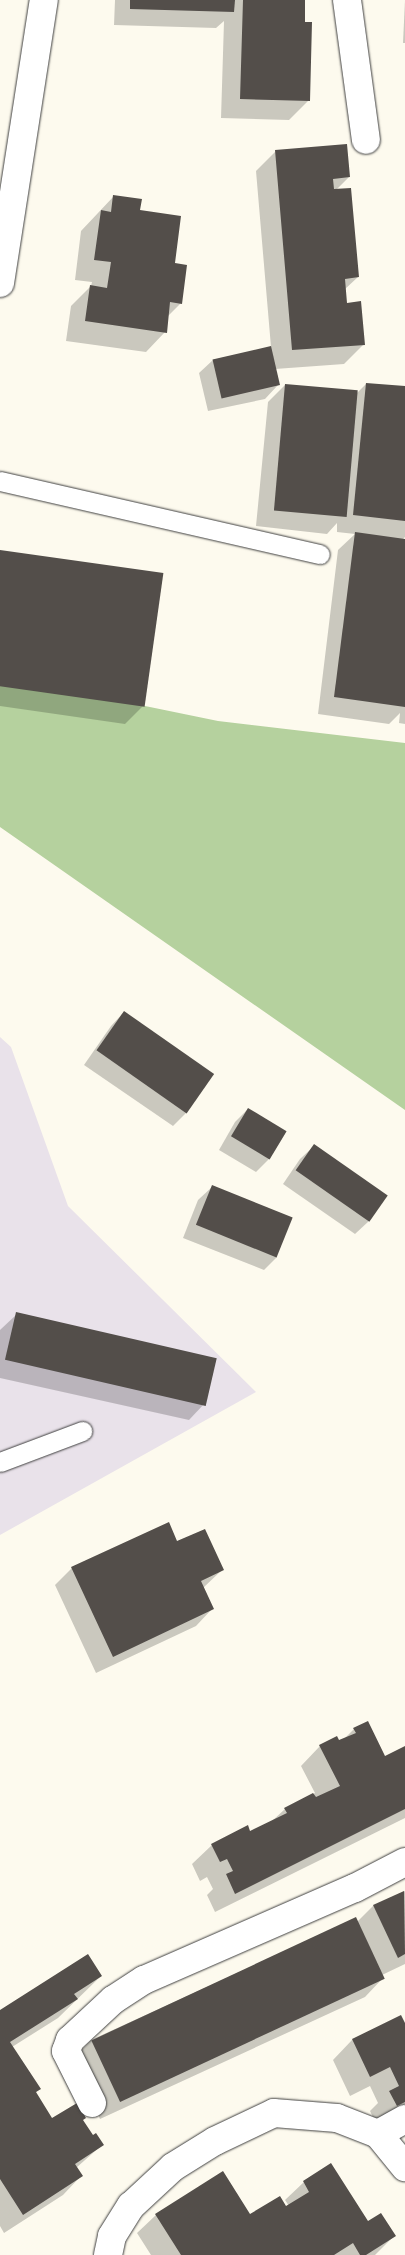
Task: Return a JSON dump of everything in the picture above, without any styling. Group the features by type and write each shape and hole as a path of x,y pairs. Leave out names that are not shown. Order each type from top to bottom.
{"street":[{"path":"0,283 44,0"},
{"path":"347,0 366,140"},
{"path":"92,2103 66,2051 70,2040 114,2000 144,1980 355,1888 405,1862"},
{"path":"108,2255 112,2236 131,2206 173,2167 215,2140 274,2112 337,2118 378,2134 405,2167"},
{"path":"378,2134 405,2119"}],"lane":[{"path":"0,480 320,554"},
{"path":"0,1462 82,1431"}],"shaded area":[{"path":"0,1037 11,1047 68,1206 256,1392 0,1535"}],"green space":[{"path":"0,685 145,706 218,721 405,743 405,1110 0,827"}],"building":[{"path":"130,0 235,0 234,12 130,9"},
{"path":"243,0 305,0 305,22 312,22 310,101 240,99"},
{"path":"347,144 350,177 333,179 334,189 351,188 359,277 345,279 347,303 361,301 365,345 292,350 275,150"},
{"path":"113,195 142,199 140,210 181,216 175,263 187,265 182,304 170,302 167,333 85,321 90,285 107,288 111,262 94,260 101,210 111,212"},
{"path":"271,346 280,385 222,398 213,359"},
{"path":"366,383 405,386 405,521 353,515"},
{"path":"285,384 358,390 347,517 274,511"},
{"path":"355,532 405,539 405,707 334,697"},
{"path":"0,550 163,573 145,707 0,686"},
{"path":"124,1011 214,1074 187,1113 96,1050"},
{"path":"248,1108 287,1131 270,1159 231,1136"},
{"path":"314,1144 388,1196 369,1222 296,1170"},
{"path":"212,1185 293,1218 277,1257 196,1225"},
{"path":"16,1312 217,1358 206,1406 5,1360"},
{"path":"169,1522 177,1541 205,1529 224,1570 201,1581 214,1609 113,1657 71,1567"},
{"path":"368,1721 385,1756 405,1746 405,1809 235,1894 226,1874 233,1871 227,1859 220,1862 211,1844 248,1825 250,1831 287,1813 284,1808 313,1793 316,1797 340,1786 319,1745 337,1736 339,1740 356,1733 353,1728"},
{"path":"404,1891 405,1954 398,1958 373,1905"},
{"path":"356,1917 385,1979 120,2102 91,2040"},
{"path":"88,1954 102,1976 74,1994 78,1999 10,2042 41,2089 36,2092 52,2118 77,2103 86,2118 83,2120 93,2135 96,2133 104,2145 75,2164 83,2176 23,2215 0,2179 0,2010"},
{"path":"401,2015 405,2023 405,2102 397,2106 389,2091 399,2086 390,2067 370,2077 352,2039"},
{"path":"331,2163 368,2221 381,2213 396,2236 366,2255 360,2255 353,2243 334,2255 181,2255 155,2214 223,2171 250,2214 280,2196 286,2206 309,2192 303,2181"}]}
